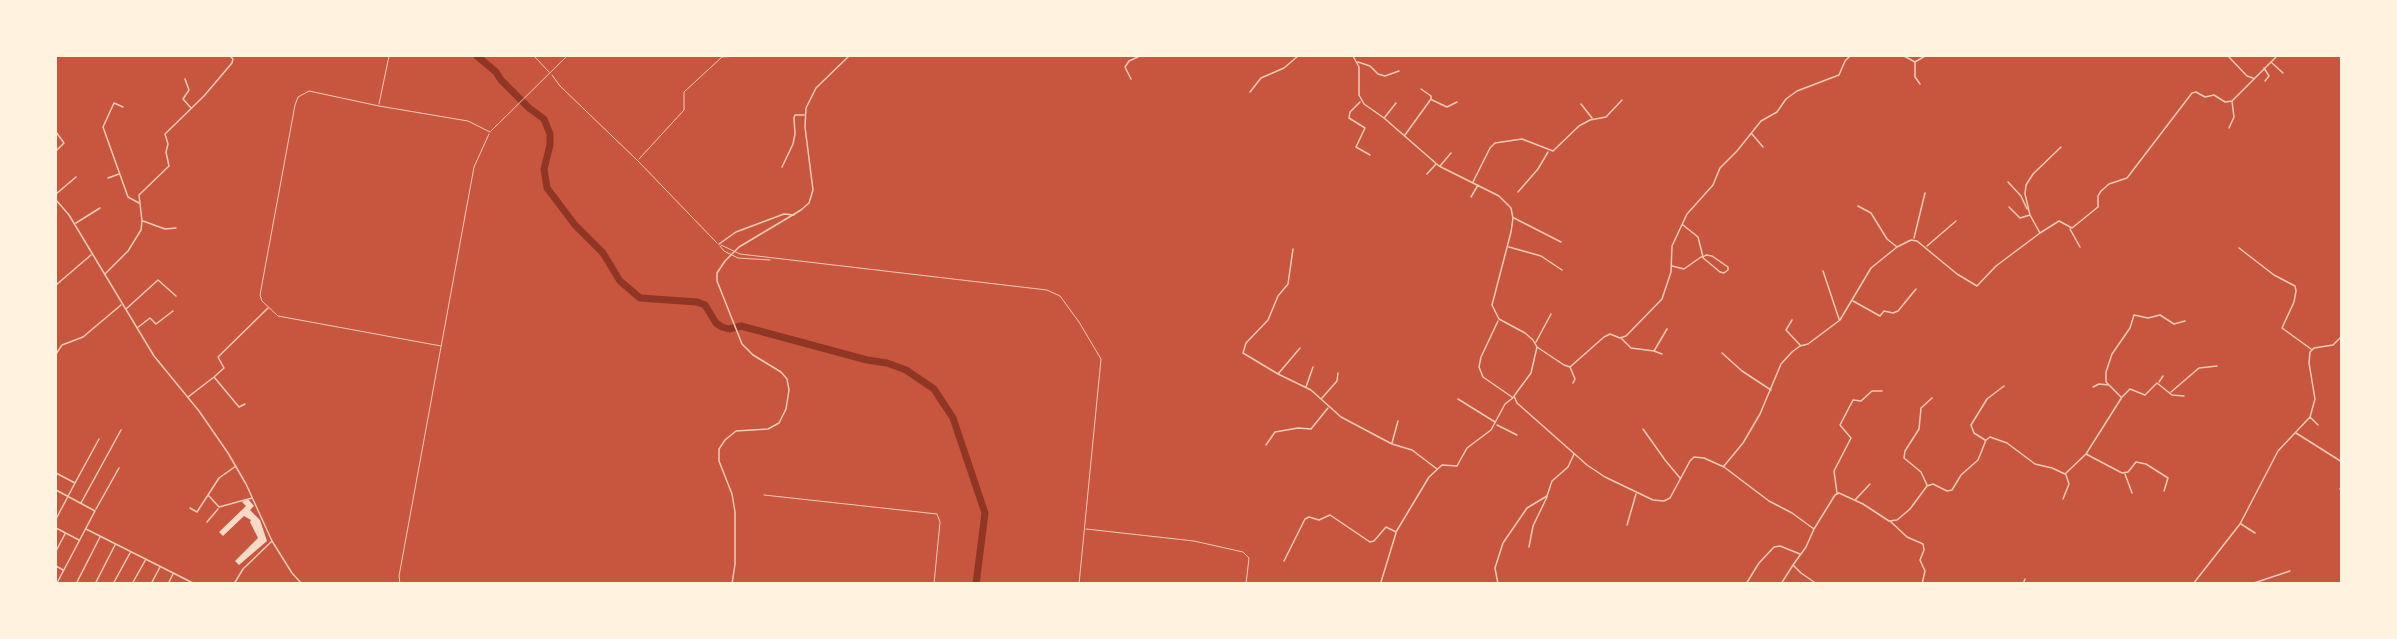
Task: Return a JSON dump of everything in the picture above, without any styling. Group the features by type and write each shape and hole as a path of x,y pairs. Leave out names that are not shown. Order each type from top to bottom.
{"street":[{"path":"104,274 128,252 141,230 140,193 169,166 165,134 232,63 233,59 230,56"},
{"path":"732,584 735,564 735,512 732,494 718,459 719,449 725,440 736,431 768,429 779,423 786,409 789,390 784,375 747,351 737,335 717,281 718,270 739,247 808,205 813,190 805,115 807,102 812,93 849,56"},
{"path":"1131,79 1125,67 1131,59 1140,56"},
{"path":"1250,92 1261,78 1284,68 1298,56"},
{"path":"1353,56 1358,62 1370,66 1382,76 1389,76 1399,71"},
{"path":"1620,338 1626,336 1662,299 1672,266 1671,250 1682,225 1690,209 1713,185 1720,168 1761,121 1778,112 1787,98 1839,75 1845,61 1850,56"},
{"path":"1904,56 1915,62"},
{"path":"1915,62 1925,56"},
{"path":"2228,56 2247,76 2253,78"},
{"path":"2070,228 2098,207 2098,196 2109,184 2127,178 2192,93 2196,92 2205,97 2214,95 2225,102 2232,101 2277,56"},
{"path":"1358,62 1358,88 1361,101 1405,135 1439,166 1505,200 1511,208 1513,218 1508,247 1492,301 1494,313 1499,319 1518,329 1537,347 1570,367 1574,374 1574,383"},
{"path":"1915,62 1915,76 1920,84"},
{"path":"2271,62 2283,73"},
{"path":"2264,68 2269,76 2265,81"},
{"path":"185,79 189,90 183,99 191,109"},
{"path":"1421,89 1431,96 1431,99 1447,107 1457,102"},
{"path":"1405,135 1431,99"},
{"path":"1473,182 1490,148 1495,143 1522,139 1549,150 1556,149 1576,129 1593,119 1606,117 1622,100"},
{"path":"1361,101 1350,112 1349,118 1365,128 1356,147 1370,155"},
{"path":"2229,128 2234,117 2232,101"},
{"path":"123,107 114,103 103,124 128,197 139,203"},
{"path":"1384,118 1395,103"},
{"path":"1581,104 1593,119"},
{"path":"782,166 794,144 795,115 805,115"},
{"path":"56,132 64,143 56,152"},
{"path":"1752,133 1763,147"},
{"path":"2030,213 2025,191 2027,181 2061,147"},
{"path":"1518,192 1538,169 1549,150"},
{"path":"1439,166 1451,153"},
{"path":"1427,174 1437,164"},
{"path":"108,178 119,174"},
{"path":"56,194 76,177"},
{"path":"2008,182 2021,196 2040,232"},
{"path":"1471,197 1479,185"},
{"path":"1914,240 1925,193"},
{"path":"56,203 69,215 154,356 188,397 236,466 272,541 292,573 302,584"},
{"path":"1858,206 1871,213 1887,239 1897,247"},
{"path":"2008,207 2020,218 2030,213"},
{"path":"74,224 100,208"},
{"path":"719,244 736,232 784,214 794,214"},
{"path":"1513,218 1562,242"},
{"path":"142,221 165,229 176,228"},
{"path":"1927,247 1956,221"},
{"path":"1914,240 1927,247 1975,286 2000,262 2040,232 2059,222 2070,228 2080,247"},
{"path":"1672,266 1684,269 1702,257 1706,255 1712,256 1728,267 1728,270 1724,273 1720,272 1702,257 1698,237 1682,225"},
{"path":"1724,467 1749,434 1781,364 1800,346 1808,344 1840,320 1871,268 1897,247 1914,240"},
{"path":"1508,247 1541,256 1562,270"},
{"path":"2239,248 2274,275 2295,286 2296,295 2282,328 2312,349 2333,345 2342,336"},
{"path":"1293,249 1288,284 1278,296 1268,320 1251,336 1242,349 1243,353 1305,388 1350,422 1392,444 1412,450 1437,469"},
{"path":"56,285 92,255"},
{"path":"1823,271 1840,320"},
{"path":"126,310 158,280 176,296"},
{"path":"1852,301 1861,304 1878,316 1884,311 1893,313 1898,311 1916,289"},
{"path":"56,354 62,345 83,337 122,304"},
{"path":"188,397 224,368 218,357 268,308"},
{"path":"136,328 150,318 156,324 173,311"},
{"path":"1535,343 1551,314"},
{"path":"2122,397 2105,378 2116,345 2130,328 2134,315 2148,318 2160,315 2174,324 2185,321"},
{"path":"1499,319 1481,357 1479,367 1483,377 1514,397 1517,403 1575,454 1605,477 1636,493 1664,501 1670,498 1690,461 1694,457 1704,458 1724,467 1769,501 1792,513 1814,529"},
{"path":"1792,320 1786,330 1800,346"},
{"path":"1654,351 1667,329"},
{"path":"1570,367 1610,334 1620,338 1631,348 1662,354"},
{"path":"1381,582 1396,532 1425,483 1437,469 1445,464 1457,466 1467,448 1496,424 1505,404 1514,397 1531,373 1537,347"},
{"path":"1278,374 1300,348"},
{"path":"2193,584 2240,524 2276,453 2310,417 2315,399 2309,363 2312,349"},
{"path":"1722,353 1742,371 1771,390"},
{"path":"2169,394 2193,371 2205,366 2217,366"},
{"path":"1305,388 1312,367"},
{"path":"1321,399 1337,381 1338,373"},
{"path":"2065,474 2086,454 2122,397 2131,388 2145,395 2163,376"},
{"path":"214,377 240,408 245,404"},
{"path":"2158,383 2169,394 2184,396"},
{"path":"2093,387 2098,384 2109,385"},
{"path":"1986,440 1974,433 1971,424 1987,399 2004,386"},
{"path":"1781,584 1801,555 1814,529 1837,493 1834,471 1837,461 1851,438 1840,426 1853,400 1862,401 1872,391 1882,391"},
{"path":"1927,486 1921,472 1904,458 1905,451 1919,429 1921,408 1932,398"},
{"path":"1458,399 1517,435"},
{"path":"1266,445 1275,432 1298,428 1311,429 1329,407"},
{"path":"2310,417 2318,425"},
{"path":"1392,444 1398,421"},
{"path":"1643,429 1681,478"},
{"path":"81,504 121,430"},
{"path":"2295,432 2342,462"},
{"path":"1889,521 1902,517 1927,486 1933,484 1947,491 1952,490 1961,475 1978,460 1986,440 1990,437 2001,440 2035,465 2052,468 2065,474 2069,484 2063,499"},
{"path":"56,519 99,439"},
{"path":"1529,547 1533,526 1552,481 1568,467 1575,454"},
{"path":"2086,454 2125,473 2132,493"},
{"path":"2125,473 2136,462 2146,464 2168,478 2164,491"},
{"path":"190,508 196,512 209,496 219,478 236,466"},
{"path":"57,583 119,468"},
{"path":"56,473 75,483"},
{"path":"1855,500 1870,484"},
{"path":"56,490 95,511"},
{"path":"1627,525 1636,493"},
{"path":"1837,493 1855,500 1889,521 1907,537 1923,544 1924,550 1920,560 1925,571 1922,584"},
{"path":"209,496 219,507"},
{"path":"1498,584 1495,568 1503,543 1527,508 1547,496"},
{"path":"207,522 219,507 252,497"},
{"path":"1284,561 1305,519 1309,517 1319,519 1330,515 1370,542 1374,541 1386,527 1396,532"},
{"path":"2240,524 2255,533"},
{"path":"56,528 79,541"},
{"path":"86,529 195,584"},
{"path":"56,551 65,533"},
{"path":"75,584 100,536"},
{"path":"234,584 243,569 272,541"},
{"path":"94,584 116,544"},
{"path":"1746,584 1774,546 1801,555"},
{"path":"113,584 130,551"},
{"path":"132,584 146,559"},
{"path":"1793,565 1817,584"},
{"path":"56,566 64,570"},
{"path":"151,584 160,566"},
{"path":"2251,584 2290,571"},
{"path":"168,584 174,573"},
{"path":"2023,584 2025,579"},
{"path":"2195,581 2198,584"}],"lane":[{"path":"379,106 389,56"},
{"path":"534,56 568,94 638,161 724,251 745,259 769,262 772,259"},
{"path":"400,584 399,576 474,167 490,132 567,56"},
{"path":"638,161 684,110 684,92 722,57 739,56"},
{"path":"441,346 278,316 268,308 260,295 296,105 298,97 309,91 468,122 490,132"},
{"path":"719,244 745,255 1047,290 1060,296 1096,346 1101,359 1078,584"},
{"path":"764,495 937,514 940,522 934,584"},
{"path":"1085,529 1194,541 1243,552 1249,558 1246,584"}],"building":[{"path":"248,499 254,506 250,510 260,520 267,541 239,565 235,561 258,538 251,520 244,516 223,536 219,532 246,506 242,502"}],"waterway":[{"path":"477,56 496,72 529,108 544,119 550,134 550,145 544,169 547,188 575,225 603,253 620,281 640,298 697,302 705,305 716,323 722,327 729,329 741,326 867,360 887,363 906,370 934,389 953,418 985,513 976,584"}]}
